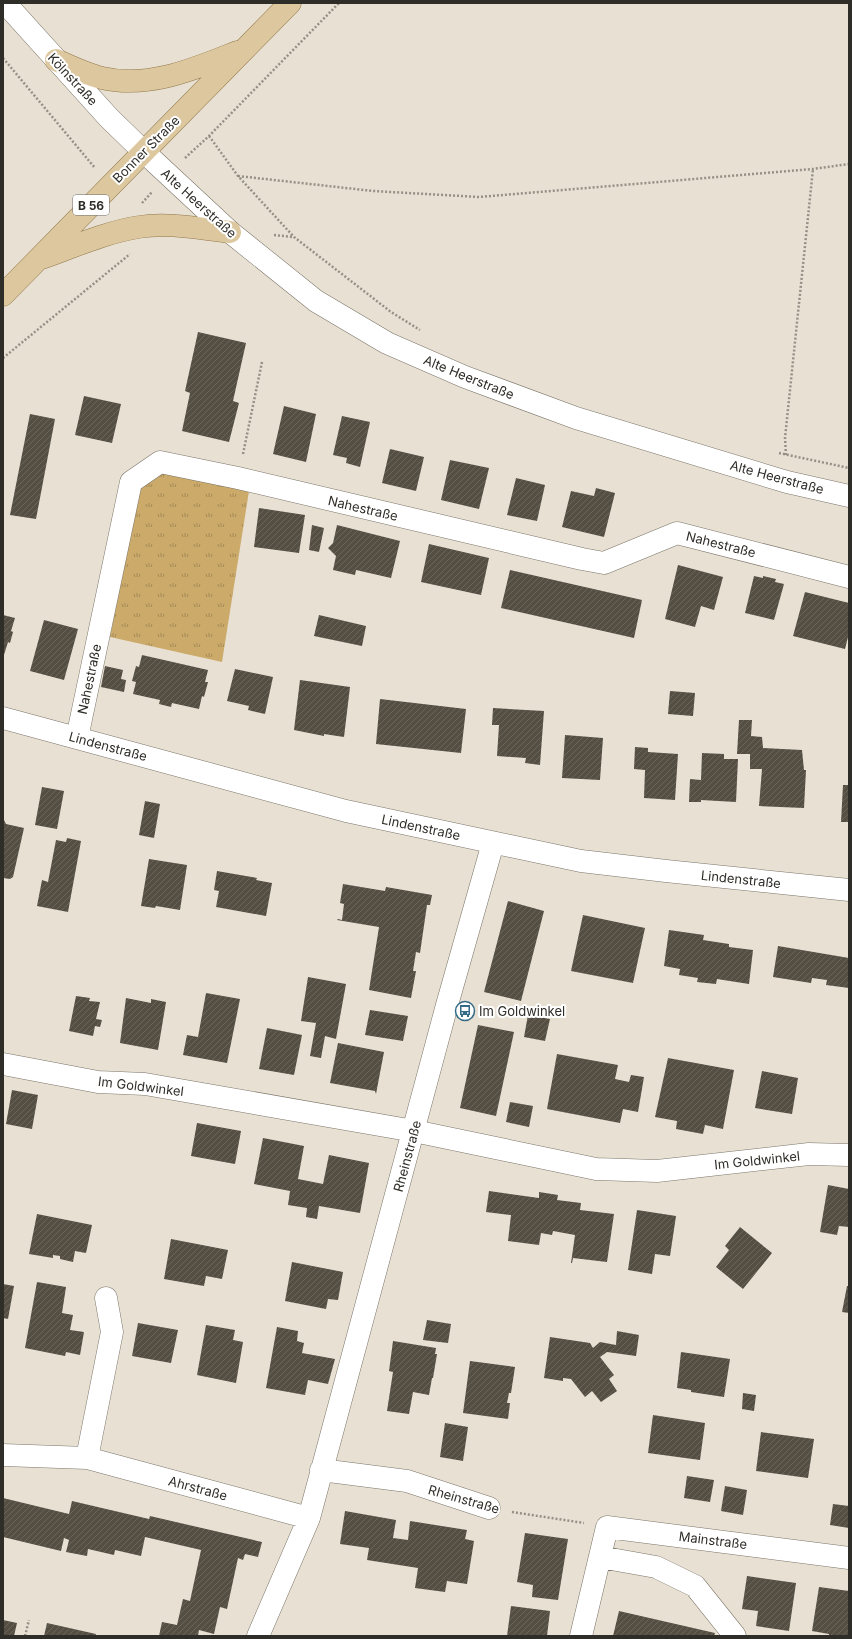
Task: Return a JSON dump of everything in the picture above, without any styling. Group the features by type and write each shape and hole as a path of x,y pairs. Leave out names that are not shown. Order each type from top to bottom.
{"main road":[{"name":"Bonner Straße","path":"3,295 110,184 144,152 290,3"},
{"path":"56,60 101,78 146,82 190,70 244,49"},
{"path":"39,259 112,234 139,227 159,225 180,226 230,232"}],"street":[{"name":"Kölnstraße","path":"5,3 109,118 144,152"},
{"name":"Alte Heerstraße","path":"144,152 230,232 316,301 387,343 465,377 576,418 787,482 849,496"},
{"name":"Nahestraße","path":"77,738 131,482 160,462 238,478 597,562 604,563 677,533 849,577"},
{"name":"Lindenstraße","path":"3,718 346,811 581,861 849,890"},
{"name":"Rheinstraße","path":"258,1636 309,1518 493,843"},
{"name":"Im Goldwinkel","path":"3,1064 98,1082 145,1084 414,1132 596,1169 657,1171 809,1154 849,1155"},
{"path":"86,1458 112,1332 106,1298"},
{"name":"Ahrstraße","path":"3,1455 86,1458 309,1518"},
{"name":"Rheinstraße","path":"321,1470 407,1482 489,1508"},
{"path":"581,1636 607,1527"},
{"name":"Mainstraße","path":"607,1527 849,1558"},
{"path":"600,1557 656,1567 695,1586 735,1636"}],"path":[{"path":"3,58 87,159 110,184"},
{"path":"209,136 238,176 294,237 391,312 422,331"},
{"path":"238,176 373,191 479,197 813,169 849,164"},
{"path":"787,482 786,438 813,169"},
{"path":"238,478 262,362"},
{"path":"778,452 849,468"},
{"name":"Rheinstraße","path":"489,1508 607,1527"},
{"path":"25,1636 29,1620"}],"green space":[{"path":"164,470 249,491 222,662 110,637 140,485"}],"building":[{"path":"198,332 246,343 233,401 239,403 229,442 182,431 190,393 185,391"},
{"path":"84,396 121,404 112,443 75,435"},
{"path":"284,406 316,414 306,462 273,454"},
{"path":"30,414 55,419 36,519 10,515"},
{"path":"342,416 370,422 360,467 346,463 347,458 333,455"},
{"path":"390,449 424,457 416,491 382,483"},
{"path":"450,460 489,468 479,509 441,500"},
{"path":"516,478 545,485 537,521 507,515"},
{"path":"596,488 615,493 604,537 562,527 571,491 594,496"},
{"path":"259,508 305,515 299,553 254,547"},
{"path":"312,525 324,528 319,552 309,550"},
{"path":"337,525 400,541 391,578 356,570 355,575 333,570 336,556 328,548 333,543"},
{"path":"429,544 489,558 481,595 421,582"},
{"path":"678,565 723,577 714,610 701,606 695,627 665,619"},
{"path":"510,570 642,600 634,638 501,608"},
{"path":"754,576 763,578 763,576 776,579 775,582 784,584 774,620 745,613"},
{"path":"805,592 849,603 849,633 845,649 793,636"},
{"path":"3,615 15,618 11,631 13,632 10,643 8,642 3,658"},
{"path":"319,615 366,626 362,646 314,636"},
{"path":"44,620 78,629 64,680 30,671"},
{"path":"142,655 208,670 205,682 208,682 204,697 202,696 199,709 172,703 171,707 159,704 160,700 133,694 136,682 132,681 136,666 139,667"},
{"path":"105,666 123,670 121,679 126,680 124,692 101,687"},
{"path":"235,669 273,677 265,714 248,710 249,706 227,701"},
{"path":"300,680 350,687 344,737 324,734 324,736 294,730"},
{"path":"670,691 695,693 693,716 668,714"},
{"path":"380,699 466,709 461,753 376,744"},
{"path":"493,708 544,711 540,765 525,763 526,758 497,756 499,725 492,725"},
{"path":"739,720 752,720 751,736 762,737 763,748 802,750 804,770 806,770 804,808 759,806 762,769 750,769 750,754 737,754"},
{"path":"565,735 603,738 600,780 562,778"},
{"path":"635,747 648,748 648,752 678,754 675,800 644,798 645,770 634,769"},
{"path":"702,753 724,754 724,759 738,759 736,802 701,800 701,802 689,802 690,779 701,780"},
{"path":"843,785 849,785 849,822 841,822"},
{"path":"42,787 64,791 57,829 35,825"},
{"path":"145,801 160,804 154,838 139,835"},
{"path":"3,818 6,824 24,828 13,877 10,879 3,878"},
{"path":"67,838 81,841 68,912 37,906 42,880 48,882 56,840 66,842"},
{"path":"149,859 187,865 180,910 156,906 155,908 141,906"},
{"path":"217,871 257,878 256,880 272,883 266,916 216,907 219,891 214,890"},
{"path":"343,884 385,891 386,887 432,895 430,905 427,905 420,953 416,952 413,971 416,971 411,998 369,990 379,927 337,920 342,920 344,904 340,903"},
{"path":"508,901 544,911 521,1001 484,992"},
{"path":"583,915 645,928 633,983 571,971"},
{"path":"669,930 704,935 703,940 729,944 729,947 753,950 749,984 717,979 716,984 697,982 698,978 679,975 680,969 664,966"},
{"path":"778,946 849,958 849,988 826,985 827,980 812,978 811,983 773,977"},
{"path":"308,977 346,984 336,1039 325,1036 321,1058 310,1056 316,1023 301,1021"},
{"path":"206,993 240,999 227,1063 183,1055 187,1035 198,1037"},
{"path":"76,996 90,998 89,1001 100,1002 96,1019 102,1020 100,1027 95,1026 93,1036 69,1031"},
{"path":"126,998 151,1003 151,999 166,1002 158,1050 120,1043"},
{"path":"370,1010 408,1016 403,1041 365,1035"},
{"path":"528,1015 550,1019 545,1041 524,1037"},
{"path":"478,1025 514,1032 496,1116 460,1108"},
{"path":"267,1028 302,1035 294,1075 259,1069"},
{"path":"338,1043 384,1052 376,1094 375,1091 330,1083"},
{"path":"557,1054 618,1065 615,1079 629,1082 631,1075 644,1077 638,1112 623,1109 620,1123 547,1109"},
{"path":"668,1058 734,1070 723,1129 705,1125 703,1134 676,1129 677,1121 655,1117"},
{"path":"762,1071 798,1078 792,1114 755,1108"},
{"path":"12,1090 38,1095 32,1129 6,1124"},
{"path":"510,1102 533,1106 529,1127 506,1122"},
{"path":"197,1123 241,1131 235,1164 191,1156"},
{"path":"263,1138 304,1146 298,1179 323,1184 329,1155 369,1163 360,1213 319,1206 317,1219 306,1217 307,1208 288,1205 290,1191 254,1184"},
{"path":"828,1185 849,1189 849,1227 839,1226 837,1235 820,1232"},
{"path":"489,1191 539,1198 539,1192 558,1195 557,1200 581,1203 580,1210 614,1214 607,1262 573,1258 571,1263 575,1235 553,1231 552,1235 541,1233 539,1245 508,1241 511,1215 486,1212"},
{"path":"637,1210 676,1216 670,1256 655,1254 652,1274 628,1270"},
{"path":"37,1214 92,1225 86,1253 75,1251 73,1262 60,1259 60,1256 53,1255 53,1258 29,1254"},
{"path":"740,1227 772,1253 743,1289 716,1267 729,1250 725,1246"},
{"path":"171,1239 228,1250 222,1279 206,1276 204,1286 164,1279"},
{"path":"292,1262 343,1272 338,1300 328,1299 326,1309 285,1301"},
{"path":"37,1282 66,1287 62,1313 73,1315 70,1330 84,1332 80,1355 66,1352 65,1356 25,1348"},
{"path":"3,1284 14,1286 8,1319 3,1318"},
{"path":"847,1286 849,1286 849,1313 842,1312"},
{"path":"427,1320 451,1324 448,1343 423,1340"},
{"path":"138,1323 178,1330 171,1363 132,1356"},
{"path":"206,1325 235,1330 233,1340 243,1342 236,1383 197,1375"},
{"path":"277,1327 298,1331 297,1341 304,1343 302,1353 335,1359 328,1384 308,1380 305,1395 266,1388"},
{"path":"617,1331 639,1335 636,1356 607,1352 600,1357 614,1375 609,1379 617,1391 601,1402 592,1391 585,1397 571,1379 563,1378 563,1381 544,1378 550,1337 590,1343 593,1348 600,1342 616,1345"},
{"path":"393,1341 436,1348 435,1354 437,1354 429,1395 413,1392 409,1414 387,1411 393,1372 389,1371"},
{"path":"681,1352 730,1359 724,1397 691,1392 691,1390 677,1388"},
{"path":"470,1361 515,1367 511,1393 509,1393 507,1403 510,1403 508,1419 463,1413"},
{"path":"743,1393 756,1395 754,1411 742,1409"},
{"path":"653,1415 705,1423 700,1460 648,1453"},
{"path":"445,1423 468,1427 463,1461 440,1457"},
{"path":"761,1432 814,1439 808,1478 756,1471"},
{"path":"687,1476 714,1480 710,1502 684,1498"},
{"path":"725,1486 747,1490 743,1515 721,1511"},
{"path":"3,1498 69,1514 72,1501 149,1519 150,1516 262,1542 258,1557 245,1554 243,1560 238,1558 227,1609 220,1607 214,1634 199,1630 198,1636 159,1636 162,1622 177,1625 183,1599 190,1601 201,1550 145,1537 141,1556 115,1550 114,1555 88,1549 87,1556 66,1552 69,1540 64,1538 61,1551 3,1537"},
{"path":"833,1504 849,1506 849,1528 830,1525"},
{"path":"345,1511 396,1520 393,1538 408,1540 410,1521 467,1530 465,1539 474,1541 467,1584 447,1581 445,1592 415,1588 418,1568 367,1560 369,1548 340,1544"},
{"path":"525,1533 568,1539 558,1600 532,1597 533,1585 517,1582"},
{"path":"747,1576 796,1583 789,1631 756,1626 758,1611 742,1609"},
{"path":"819,1587 849,1591 849,1636 829,1636 829,1634 812,1631"},
{"path":"511,1606 550,1611 547,1636 507,1636"},
{"path":"619,1611 715,1633 714,1636 613,1636"},
{"path":"3,1620 17,1623 14,1636 3,1636"},
{"path":"47,1623 96,1634 95,1636 44,1636"}],"place":[{"name":"Im Goldwinkel","path":"465,1011"}]}
